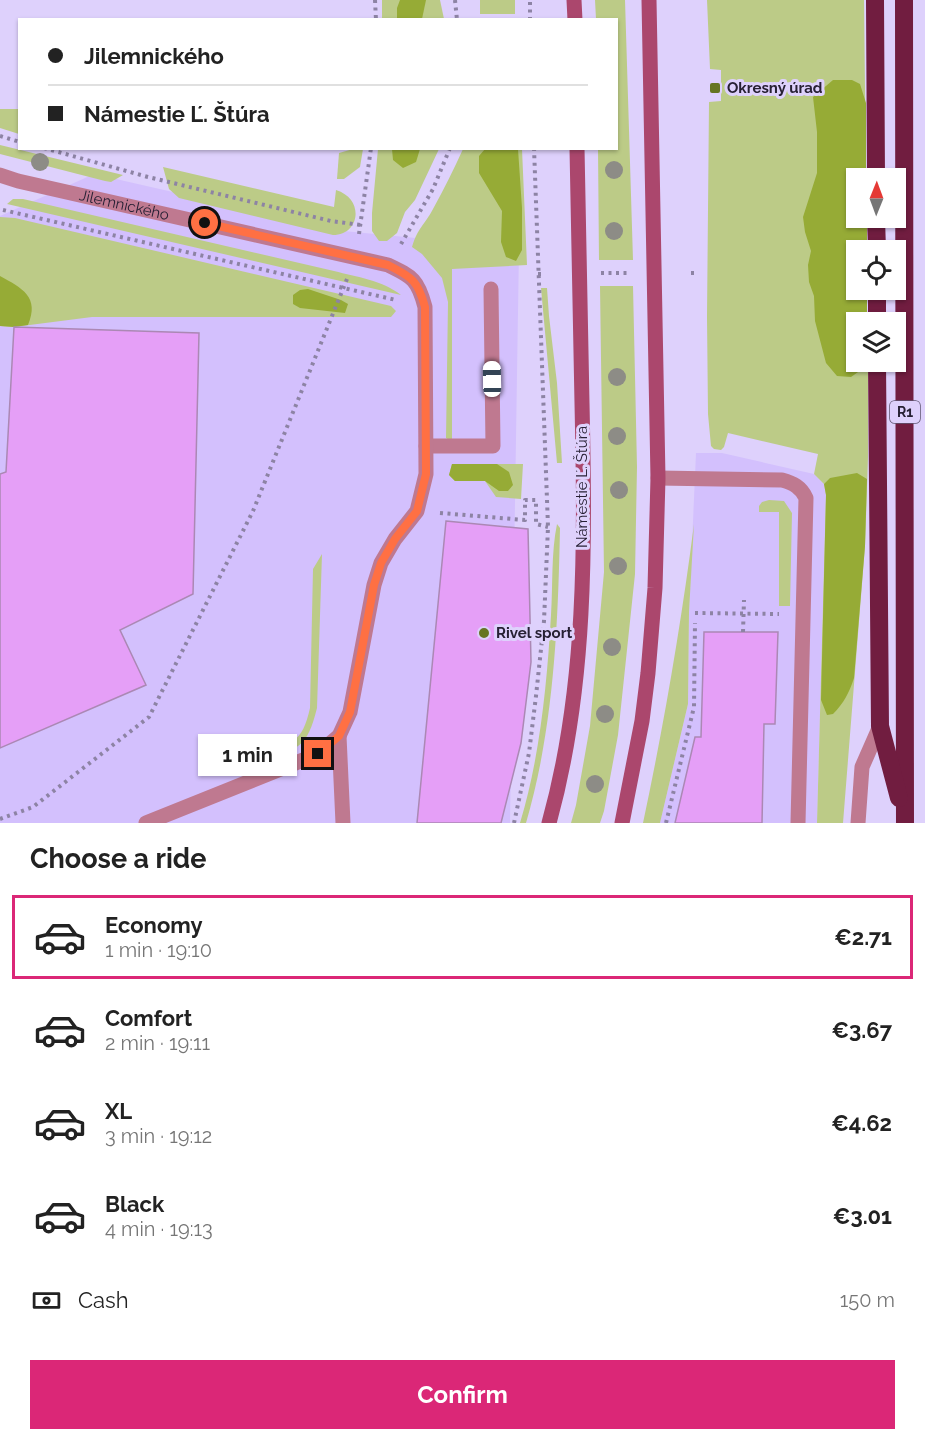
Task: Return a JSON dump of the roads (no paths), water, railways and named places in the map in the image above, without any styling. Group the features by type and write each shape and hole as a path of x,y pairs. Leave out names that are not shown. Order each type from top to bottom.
{"highway":[{"path":"875,0 876,168"},
{"name":"R1","path":"904,0 905,823"},
{"path":"878,372 880,726 905,823"}],"main road":[{"path":"574,0 574,18"},
{"path":"622,823 642,721 656,588 658,478 649,0"},
{"name":"Námestie Ľ. Štúra","path":"549,823 559,788 571,723 577,675 580,617 584,499 577,150"}],"street":[{"name":"Jilemnického","path":"0,176 388,265 406,274 420,288 425,307 426,446"},
{"path":"0,190 18,181"},
{"path":"146,823 318,754 339,736 350,712 374,585 381,563 395,539 417,511 426,474 426,446 493,446 490,289"},
{"path":"658,478 782,480 794,484 803,491 806,498 798,823"},
{"path":"858,823 862,767 880,726"},
{"path":"339,736 343,823"}],"place":[{"name":"Okresný úrad","path":"715,88"},
{"name":"Rivel sport","path":"484,633"}]}
